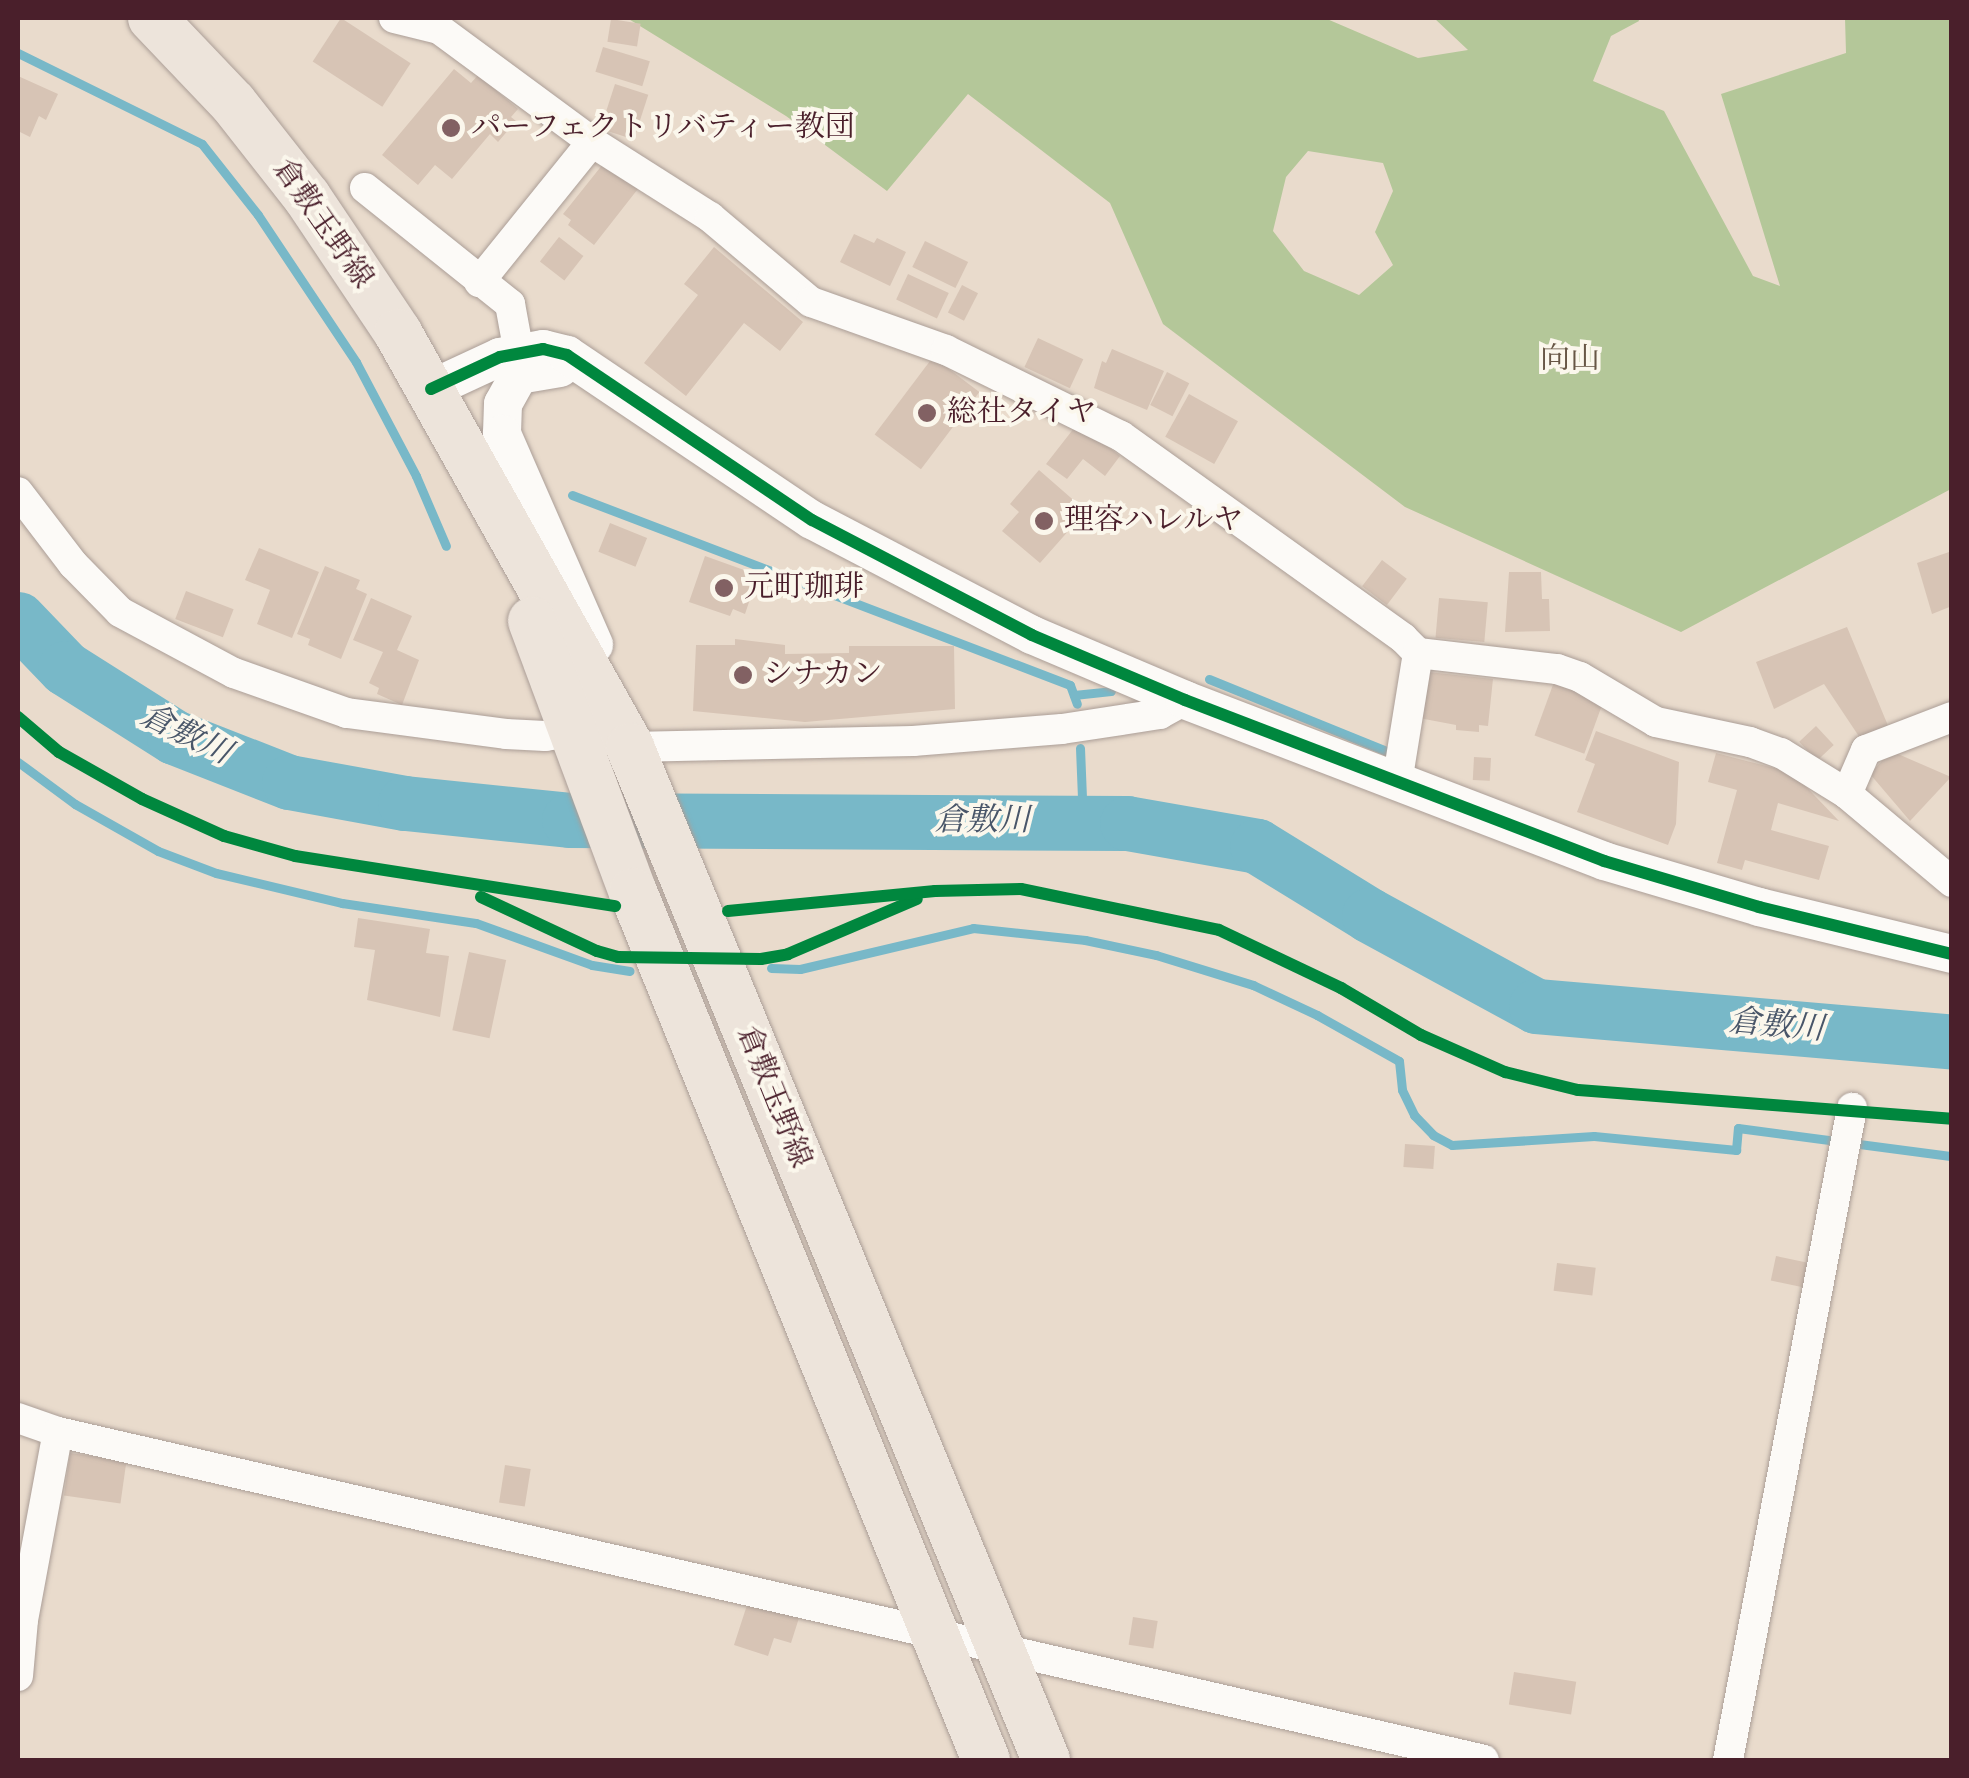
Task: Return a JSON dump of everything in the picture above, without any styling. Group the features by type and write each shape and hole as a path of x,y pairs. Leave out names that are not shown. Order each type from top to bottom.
{"main road":[{"name":"倉敷玉野線","path":"152,18 233,103 307,198 431,389 630,747 1046,1760"},
{"name":"倉敷玉野線","path":"466,451 633,892 986,1760"}],"street":[{"path":"394,18 439,29 592,142 710,217 811,302 946,350 1121,436 1418,653 1557,669 1580,676 1656,722 1750,742 1781,753 1847,794 1952,882"},
{"path":"479,282 592,142"},
{"path":"365,188 510,304 519,353"},
{"path":"431,389 500,356 519,353 543,350 592,368 812,520 1032,635 1397,784 1604,861 1759,907 1952,954"},
{"path":"592,368 546,367 519,375 503,404 502,434 596,648 630,747 912,741 1062,729 1160,714 1185,700"},
{"path":"18,492 73,564 120,612 234,674 346,713 579,743"},
{"path":"1397,784 1418,653"},
{"path":"1847,794 1866,750 1952,717"},
{"path":"1728,1760 1850,1130"},
{"path":"18,1418 58,1432 1484,1760"},
{"path":"18,1676 58,1432"}],"green space":[{"name":"向山","path":"627,18 1311,18 1327,19 1418,58 1468,50 1434,18 1638,18 1639,21 1611,36 1593,81 1664,111 1753,276 1780,286 1721,94 1846,53 1845,18 1951,18 1951,489 1681,632 1405,507 1163,324 1110,203 968,94 887,191 786,116","holes":["1308,151 1383,163 1393,191 1375,232 1393,265 1359,295 1304,271 1273,231 1286,177"]}],"building":[{"path":"341,18 411,63 382,107 313,62"},
{"path":"611,19 641,24 637,46 607,42"},
{"path":"603,47 650,61 642,86 595,72"},
{"path":"454,69 471,83 478,75 518,109 511,117 516,121 498,142 490,134 452,179 435,165 418,185 382,155"},
{"path":"18,76 58,94 46,120 39,116 30,137 18,131"},
{"path":"615,84 648,95 634,140 600,129"},
{"path":"607,159 641,185 594,245 568,225 571,220 563,214"},
{"path":"854,234 874,243 877,238 906,252 890,286 840,262"},
{"path":"559,237 583,256 564,281 540,261"},
{"path":"925,241 968,262 955,288 912,267"},
{"path":"714,247 803,322 780,351 744,323 686,396 644,363 698,295 684,284"},
{"path":"908,274 949,293 937,318 896,299"},
{"path":"962,285 978,293 964,321 948,313"},
{"path":"1038,338 1083,359 1070,388 1024,367"},
{"path":"1112,349 1164,371 1147,410 1094,388 1102,361 1106,363"},
{"name":"総社タイヤ","path":"933,357 979,392 921,469 875,434"},
{"path":"1167,372 1189,383 1172,416 1150,405"},
{"path":"1189,394 1238,421 1214,464 1165,437"},
{"path":"1078,423 1120,456 1105,476 1083,459 1067,479 1046,464"},
{"name":"理容ハレルヤ","path":"1039,470 1086,511 1040,563 1002,531 1019,512 1010,504"},
{"path":"610,523 647,538 635,567 598,552"},
{"path":"259,548 319,572 292,638 257,624 270,590 245,580"},
{"path":"1952,551 1952,606 1932,614 1917,563"},
{"name":"元町珈琲","path":"705,556 758,575 745,614 733,609 730,616 689,602"},
{"path":"1382,560 1407,579 1387,605 1362,586"},
{"path":"325,566 360,580 356,589 367,594 341,659 308,645 310,639 297,634"},
{"path":"1509,572 1541,572 1542,599 1549,599 1550,631 1505,632"},
{"path":"186,591 234,609 223,637 175,619"},
{"path":"371,598 412,616 397,650 419,660 402,705 377,694 379,688 369,683 383,652 353,640"},
{"path":"1439,598 1488,602 1484,642 1436,638"},
{"path":"1847,627 1889,728 1860,738 1824,684 1774,709 1756,662"},
{"path":"735,639 785,645 785,654 849,653 849,646 954,646 955,709 805,722 693,711 696,645 735,645"},
{"path":"1428,672 1493,679 1488,726 1479,725 1479,732 1456,730 1456,725 1419,718"},
{"path":"1554,682 1604,700 1584,754 1535,736"},
{"path":"1816,726 1834,745 1817,761 1799,742"},
{"path":"1596,731 1679,762 1676,824 1668,845 1577,812 1595,764 1585,760"},
{"path":"1891,751 1951,777 1910,821 1870,774"},
{"path":"1716,753 1793,773 1839,821 1778,803 1771,830 1829,846 1819,880 1745,860 1742,870 1717,863 1737,790 1708,782"},
{"path":"1474,757 1491,758 1490,781 1473,780"},
{"path":"358,918 430,929 426,953 449,956 440,1017 367,1000 375,950 354,947"},
{"path":"469,952 506,960 490,1038 452,1030"},
{"path":"1405,1144 1435,1146 1433,1169 1403,1167"},
{"path":"1776,1256 1810,1263 1805,1288 1771,1280"},
{"path":"1557,1263 1596,1268 1592,1296 1554,1291"},
{"path":"70,1453 126,1461 120,1504 64,1496"},
{"path":"505,1465 531,1469 525,1507 499,1503"},
{"path":"748,1602 799,1618 791,1643 774,1638 768,1656 734,1645"},
{"path":"1133,1617 1158,1621 1153,1649 1129,1645"},
{"path":"1514,1672 1576,1682 1571,1714 1509,1705"}],"waterway":[{"path":"18,53 202,144 258,215 356,362 416,476 446,546"},
{"path":"572,495 1070,685 1077,704"},
{"name":"倉敷川","path":"18,619 65,668 174,737 289,782 405,803 569,820 1127,823 1257,846 1369,915 1536,1006 1952,1042"},
{"path":"1209,679 1391,753"},
{"path":"1074,695 1111,691"},
{"path":"1080,748 1083,823"},
{"path":"18,762 75,804 158,851 216,873 342,903 476,923 592,965 630,971"},
{"path":"771,968 800,969 973,928 1085,940 1156,955 1253,985 1317,1015 1399,1061 1402,1090 1414,1115 1433,1135 1452,1145 1594,1136 1736,1150 1738,1128 1952,1156"}],"cycle path":[{"path":"431,389 500,357 543,349 567,355 812,520 1032,635 1185,700 1604,861 1759,907 1952,954"},
{"path":"18,717 59,752 142,799 224,836 295,856 615,906"},
{"path":"728,911 935,891 1021,889 1219,930 1341,988 1421,1035 1505,1072 1578,1090 1952,1119"},
{"path":"481,897 618,957 761,959 788,954 917,899"}],"place":[{"name":"パーフェクトリバティー教団","path":"451,128"},
{"name":"総社タイヤ","path":"927,413"},
{"name":"理容ハレルヤ","path":"1044,521"},
{"name":"元町珈琲","path":"724,588"},
{"name":"シナカン","path":"743,675"}]}
